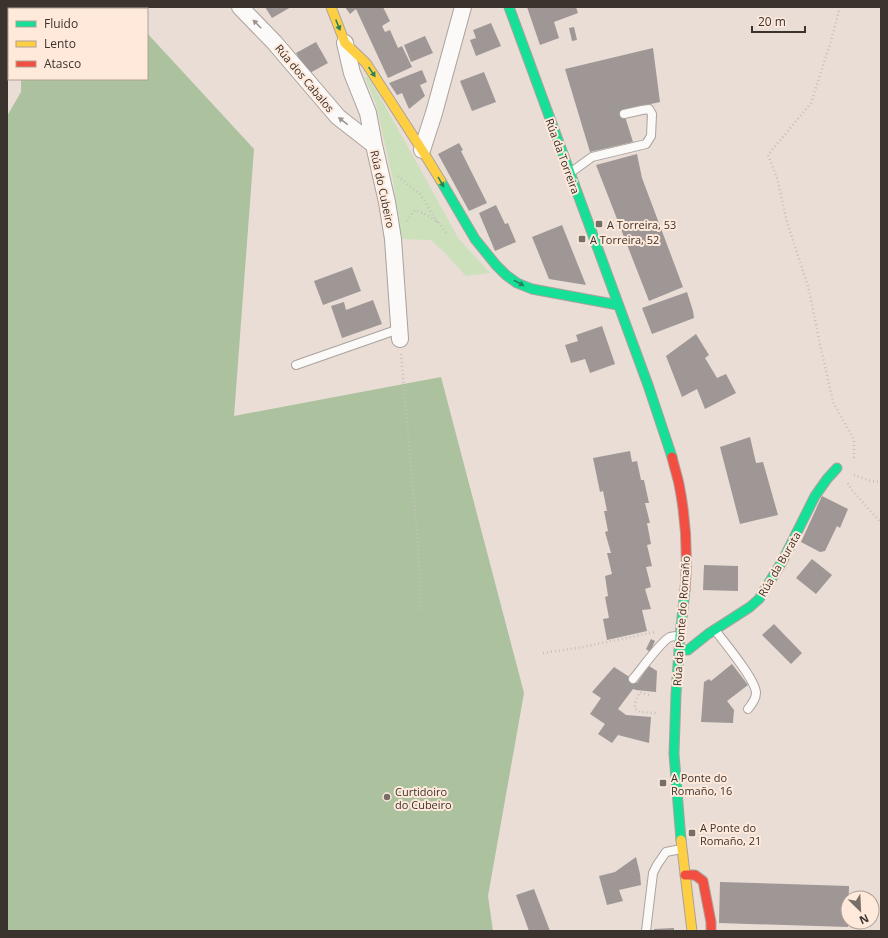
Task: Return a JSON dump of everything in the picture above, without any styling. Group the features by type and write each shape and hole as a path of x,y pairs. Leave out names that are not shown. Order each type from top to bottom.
{"main road":[{"path":"331,7 346,43 366,63 422,150 475,239 496,265 517,283 532,289 618,304"},
{"name":"Rúa da Torreira","path":"509,7 618,304"},
{"name":"Rúa da Ponte do Romaño","path":"618,304 662,427 679,483 683,508 687,564 679,650 674,754 682,849 692,931"},
{"name":"Rúa da Burata","path":"679,650 688,650 708,634 750,607 759,599 783,560 815,496 837,468"},
{"path":"685,875 694,875 703,881 711,922 711,931"}],"street":[{"name":"Rúa dos Cabalos","path":"240,7 274,42 338,117 374,145"},
{"path":"422,150 434,113 463,7"},
{"name":"Rúa do Cubeiro","path":"346,43 352,73 368,113 388,202 393,239 400,334"}],"lane":[{"path":"570,173 592,157 646,144 651,136 652,114 649,109 624,114"},
{"path":"296,364 400,334"},
{"path":"714,630 739,662 755,686 755,699 748,709"},
{"path":"633,679 669,637 680,636"},
{"path":"646,931 653,873 666,852 682,849"}],"path":[{"path":"837,468 854,457 854,440 834,402 808,286 787,222 777,178 768,155 811,103 831,41 840,7"},
{"path":"394,173 421,195 447,234"},
{"path":"405,226 415,210 438,222"},
{"path":"400,334 418,544 420,610"},
{"path":"837,468 871,481 881,482"},
{"path":"837,468 844,476 851,489 881,523"},
{"path":"543,653 583,647 657,632"},
{"path":"648,695 640,692 635,703 635,709 640,712 662,713"}],"green space":[{"path":"123,7 124,8 18,8"},
{"path":"148,34 254,149 234,416 441,377 524,693 488,896 493,931 7,931 7,116 21,92 21,80 148,80"},
{"path":"368,76 458,238 490,273 466,276 431,240 402,239 393,180 376,104 365,78"}],"building":[{"path":"265,7 291,7 272,18"},
{"path":"345,7 383,7 390,21 382,26 385,32 390,30 398,48 402,46 412,67 388,78 356,9 350,14"},
{"path":"527,7 576,7 578,13 554,22 559,38 540,45"},
{"path":"491,23 501,46 476,56 470,40 476,38 473,30"},
{"path":"574,27 577,40 572,41 569,28"},
{"path":"425,36 433,53 411,62 404,45"},
{"path":"316,42 328,63 308,74 296,53"},
{"path":"653,48 660,102 623,110 633,142 590,152 565,69"},
{"path":"422,70 427,82 420,85 425,96 409,109 402,93 397,95 389,83"},
{"path":"484,72 496,102 472,111 460,81"},
{"path":"459,143 463,150 461,151 487,203 469,211 438,154"},
{"path":"637,154 642,178 683,287 649,301 596,165"},
{"path":"496,205 505,224 508,223 516,242 495,251 479,213"},
{"path":"562,225 586,285 549,279 532,237"},
{"path":"352,267 361,291 323,305 314,281"},
{"path":"687,292 694,318 652,334 642,308"},
{"path":"373,300 382,324 342,338 331,306 344,302 346,310"},
{"path":"602,326 615,364 590,373 585,359 571,363 565,345 578,341 576,335"},
{"path":"696,334 709,355 705,358 717,378 726,374 736,393 705,409 697,389 682,397 666,356"},
{"path":"750,437 756,463 763,462 778,515 740,524 720,447"},
{"path":"630,451 632,462 637,461 641,480 644,480 649,503 645,503 650,523 647,523 651,544 647,545 652,566 646,567 651,587 645,589 651,609 642,610 647,631 607,640 603,619 609,618 605,597 608,596 605,576 612,574 607,553 611,553 605,532 608,531 604,511 607,511 603,491 600,492 593,458"},
{"path":"822,496 848,509 840,528 837,526 825,551 820,552 801,542"},
{"path":"812,559 832,575 816,594 796,578"},
{"path":"704,565 738,566 738,591 703,590"},
{"path":"774,624 802,653 791,664 762,635"},
{"path":"651,639 655,641 650,652 646,649"},
{"path":"732,664 748,685 727,701 734,710 733,723 701,722 704,682 709,679 711,681"},
{"path":"649,666 657,671 656,692 633,689 618,709 626,715 651,717 649,743 618,735 612,743 598,734 605,724 590,714 601,698 592,692 614,667 637,683"},
{"path":"636,857 641,885 619,890 623,901 607,905 599,876 615,872"},
{"path":"720,882 849,886 849,890 840,890 840,927 719,923"},
{"path":"534,889 550,931 529,931 516,895"},
{"path":"674,928 674,931 654,931 654,929"}],"traffic: fast":[{"path":"509,7 648,385 672,457"},
{"path":"441,181 475,239 496,265 517,283 532,289 618,305"},
{"path":"679,650 688,650 708,634 750,607 759,599 783,560 815,496 837,468"},
{"path":"681,840 674,754 676,694 685,590"}],"traffic: slow":[{"path":"331,7 345,43 366,63 441,181"},
{"path":"681,840 692,931"}],"traffic: jam":[{"path":"672,457 679,484 685,523 685,590"},
{"path":"685,875 695,875 703,881 711,922 711,931"}],"place":[{"name":"A Torreira, 53","path":"599,224"},
{"name":"A Torreira, 52","path":"582,239"},
{"name":"A Ponte do Romaño, 16","path":"663,783"},
{"name":"Curtidoiro do Cubeiro","path":"387,797"},
{"name":"A Ponte do Romaño, 21","path":"692,833"}]}
